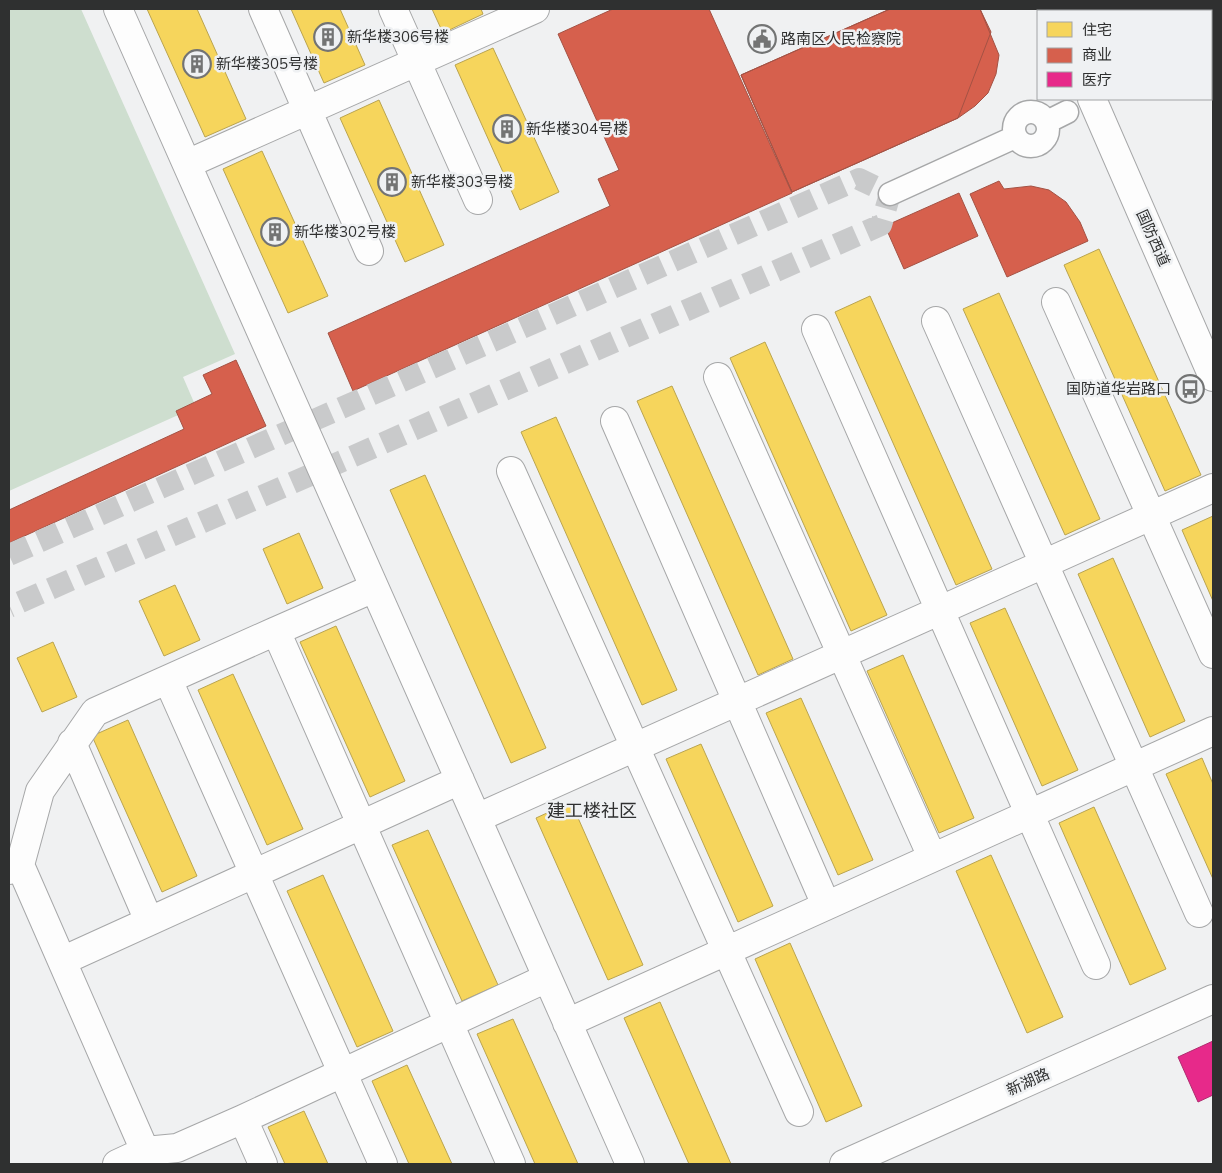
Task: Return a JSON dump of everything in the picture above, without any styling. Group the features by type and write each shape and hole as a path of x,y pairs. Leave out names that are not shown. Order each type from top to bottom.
{"street":[{"path":"118,9 630,1164"},
{"path":"262,9 369,251"},
{"path":"393,9 478,200"},
{"path":"186,164 531,10"},
{"name":"国防西道","path":"1095,100 1213,377"},
{"path":"890,194 1016,137 1014,132 1015,121 1023,113 1028,111 1040,113 1047,122 1067,112"},
{"path":"1056,302 1213,654"},
{"path":"936,320 1199,913"},
{"path":"816,329 1096,965"},
{"path":"718,377 932,858"},
{"path":"614,421 826,905"},
{"path":"512,471 799,1112"},
{"path":"476,818 1213,488"},
{"path":"145,1152 62,961 14,868 40,791 95,712 374,588"},
{"path":"276,631 511,1164"},
{"path":"168,680 383,1164"},
{"path":"567,1023 1213,731"},
{"path":"72,743 149,921"},
{"path":"62,961 460,780"},
{"path":"117,1164 145,1152 181,1156 243,1119 547,978"},
{"name":"新湖路","path":"844,1164 1213,1000"},
{"path":"243,1119 263,1164"}],"green space":[{"path":"9,9 81,9 235,354 183,377 196,407 9,491"}],"building: 住宅":[{"name":"新华楼305号楼","path":"147,9 197,9 246,119 205,137"},
{"name":"新华楼306号楼","path":"291,9 340,9 365,65 324,83"},
{"path":"432,9 481,9 483,14 443,33"},
{"name":"新华楼304号楼","path":"493,48 559,192 520,210 455,65"},
{"name":"新华楼303号楼","path":"379,100 444,245 405,262 340,118"},
{"name":"新华楼302号楼","path":"262,151 328,296 288,313 223,169"},
{"path":"1099,249 1201,475 1165,491 1064,265"},
{"path":"999,293 1100,519 1065,535 963,309"},
{"path":"870,296 992,569 956,585 835,312"},
{"path":"765,342 887,615 851,631 730,358"},
{"path":"672,386 793,659 758,675 637,401"},
{"path":"556,417 677,690 642,705 521,432"},
{"path":"425,475 546,748 511,763 390,490"},
{"path":"1213,516 1213,601 1182,530"},
{"path":"299,533 323,588 287,604 263,549"},
{"path":"1113,558 1185,721 1150,737 1078,574"},
{"path":"175,585 200,640 164,656 139,601"},
{"path":"1005,608 1078,770 1042,786 970,623"},
{"path":"336,626 405,781 370,797 300,642"},
{"path":"53,642 77,697 42,712 17,658"},
{"path":"903,655 974,818 939,833 867,671"},
{"path":"233,674 303,829 267,845 198,690"},
{"path":"801,698 873,860 838,875 766,713"},
{"path":"128,720 197,876 162,892 92,736"},
{"path":"701,744 773,906 738,922 666,759"},
{"path":"1202,758 1213,784 1213,879 1166,774"},
{"path":"571,802 643,965 608,980 536,818"},
{"path":"1094,807 1166,969 1130,985 1059,823"},
{"path":"428,830 498,985 462,1001 392,845"},
{"path":"991,855 1063,1017 1027,1033 956,871"},
{"path":"323,875 393,1031 357,1047 287,891"},
{"path":"790,943 862,1106 826,1122 755,959"},
{"path":"660,1002 731,1164 689,1164 624,1018"},
{"path":"513,1019 578,1164 535,1164 477,1034"},
{"path":"407,1065 452,1164 409,1164 372,1081"},
{"path":"304,1111 328,1164 285,1164 268,1127"}],"building: 商业":[{"path":"613,9 709,9 792,193 353,391 328,333 610,206 598,179 619,170 558,34"},
{"path":"890,9 980,9 999,55 996,74 988,93 975,106 958,118 792,192 741,75"},
{"path":"890,9 980,9 991,32 958,118 792,192 741,75"},
{"path":"999,181 1004,189 1031,186 1049,190 1066,202 1080,222 1088,241 1007,277 970,194"},
{"path":"959,193 978,236 904,269 885,226"},
{"path":"236,360 266,426 9,543 9,510 184,429 176,411 212,394 203,375"}],"building: 医疗":[{"path":"1213,1041 1213,1095 1198,1102 1178,1057"}],"tunnel":[{"path":"9,555 859,179 890,194 881,225 9,607"}],"place":[{"name":"新华楼306号楼","path":"328,37"},
{"name":"路南区人民检察院","path":"762,39"},
{"name":"新华楼305号楼","path":"197,64"},
{"name":"新华楼304号楼","path":"507,129"},
{"name":"新华楼303号楼","path":"392,182"},
{"name":"新华楼302号楼","path":"275,232"},
{"name":"国防道华岩路口","path":"1190,389"}],"district":[{"name":"建工楼社区","path":"592,811"}]}
